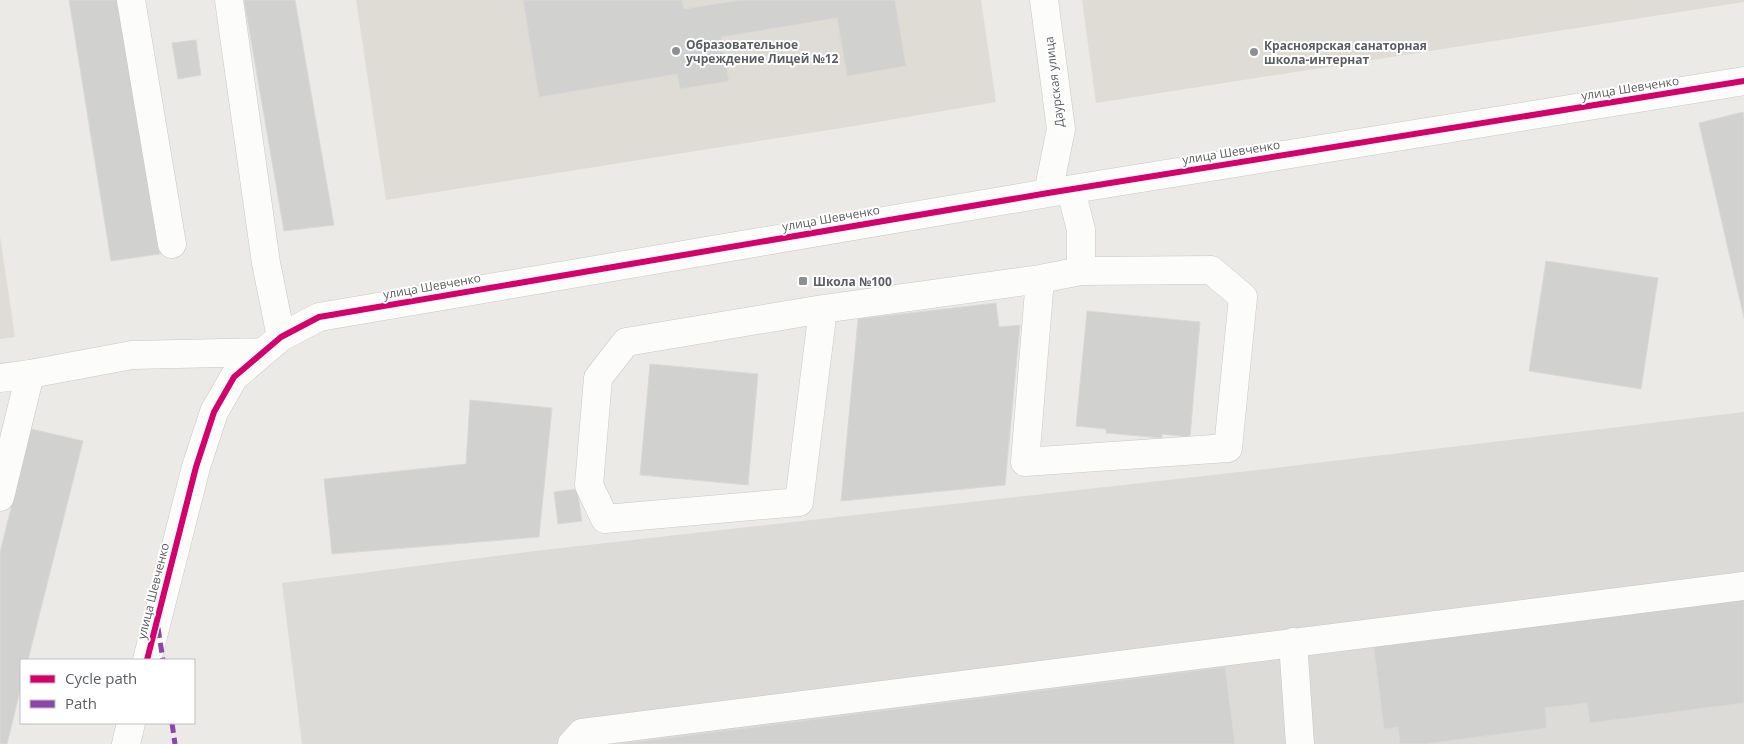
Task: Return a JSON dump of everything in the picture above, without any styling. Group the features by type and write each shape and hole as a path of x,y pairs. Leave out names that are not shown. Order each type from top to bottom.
{"street":[{"path":"131,0 172,244"},
{"path":"228,0 266,263 272,344"},
{"name":"Даурская улица","path":"1044,0 1061,129 1059,191"},
{"name":"улица Шевченко","path":"147,659 196,466 214,412 234,377 272,344 319,317 1059,191 1744,80"},
{"path":"1059,191 1081,230 1081,271"},
{"path":"823,309 799,502 605,519 589,485 598,378 626,342 823,309 1040,279 1081,271 1210,270 1243,297 1228,448 1026,462 1040,279"},
{"name":"улица Шевченко","path":"0,378 132,354 272,344"},
{"path":"0,497 30,374"},
{"path":"572,744 582,733 1744,586"},
{"path":"1292,642 1300,744"},
{"path":"126,744 131,724"}],"shaded area":[{"name":"Образовательное учреждение Лицей №12","path":"356,0 981,0 996,102 386,200"},
{"name":"Красноярская санаторная школа-интернат","path":"1082,0 1744,0 1744,2 1096,103"},
{"path":"0,236 15,337 0,339"},
{"path":"1744,412 1744,744 302,744 282,583 543,550 1266,469"}],"building":[{"path":"69,0 119,0 160,254 111,261"},
{"path":"244,0 295,0 334,225 284,231"},
{"path":"523,0 682,0 684,9 741,0 895,0 906,66 847,76 837,18 721,37 729,81 680,89 677,74 539,97"},
{"path":"196,40 201,75 178,79 172,43"},
{"path":"1743,112 1744,118 1744,318 1699,123"},
{"path":"1546,261 1658,278 1641,389 1529,371"},
{"path":"996,303 999,327 1020,325 1005,485 841,501 858,319"},
{"path":"1087,311 1200,322 1190,437 1162,434 1162,438 1106,433 1106,429 1076,426"},
{"path":"650,364 758,374 748,485 640,475"},
{"path":"470,400 552,408 539,537 332,554 324,479 466,464"},
{"path":"31,429 83,441 28,659 20,659 20,691 7,744 0,744 0,552"},
{"path":"577,489 582,521 558,524 554,492"},
{"path":"1744,595 1744,703 1590,723 1587,703 1545,708 1547,728 1425,744 1400,744 1398,727 1384,729 1373,642"},
{"path":"1225,667 1235,744 621,744"}],"marked path":[{"path":"158,628 163,659"},
{"path":"172,724 175,744"}],"cycle path":[{"path":"147,659 196,467 214,412 234,377 281,337 319,317 1048,193 1744,81"}],"place":[{"name":"Образовательное учреждение Лицей №12","path":"676,51"},
{"name":"Красноярская санаторная школа-интернат","path":"1254,52"},
{"name":"Школа №100","path":"803,281"}]}
